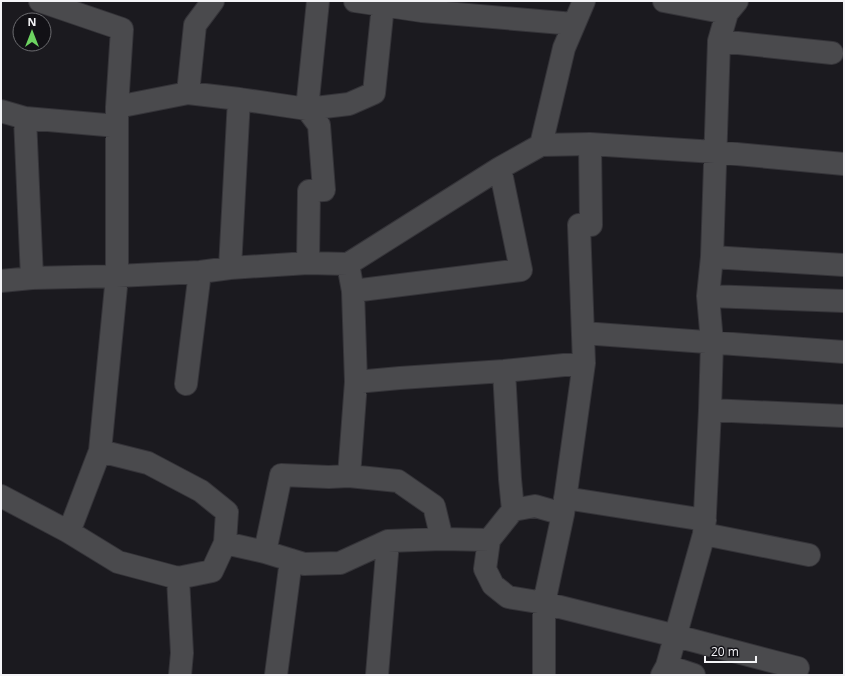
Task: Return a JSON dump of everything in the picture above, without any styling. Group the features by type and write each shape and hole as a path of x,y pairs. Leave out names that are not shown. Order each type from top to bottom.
{"street":[{"path":"40,1 122,29 117,116 117,276 100,451 69,532"},
{"path":"188,93 195,25 213,1"},
{"path":"308,264 309,191 324,190 319,125 307,109 318,1"},
{"path":"355,1 384,5 423,6 574,24"},
{"path":"541,145 564,48 584,1"},
{"path":"664,1 732,7 719,41 714,152 712,257 708,296 712,342 704,527 676,636 665,671 694,675"},
{"path":"1,111 25,118 117,116 188,93 307,109 349,104 374,93 384,5"},
{"path":"719,41 832,53"},
{"path":"230,268 239,99"},
{"path":"25,118 32,278"},
{"path":"544,675 544,603 564,506 584,362 579,225 591,226 590,144"},
{"path":"1,281 32,278 200,272 230,268 308,264 348,264 500,168 541,145 590,144 714,152 844,164"},
{"path":"353,291 521,270 500,168"},
{"path":"712,257 844,265"},
{"path":"348,264 353,291 356,382 349,476"},
{"path":"186,384 200,272"},
{"path":"708,296 844,301"},
{"path":"583,333 844,352"},
{"path":"356,382 504,371 584,362"},
{"path":"504,371 513,510"},
{"path":"710,410 844,416"},
{"path":"1,496 69,532 118,562 178,578 212,571 225,543 227,512 201,491 148,463 100,451"},
{"path":"265,552 281,475 349,476 398,481 434,506 442,539"},
{"path":"798,668 544,603 508,597 493,585 485,568 489,540 513,510 535,506 564,506 704,527 809,555"},
{"path":"225,543 265,552 304,564 340,563 388,541 442,539 489,540"},
{"path":"377,675 388,541"},
{"path":"276,675 291,560"},
{"path":"178,578 182,653 180,675"}]}
